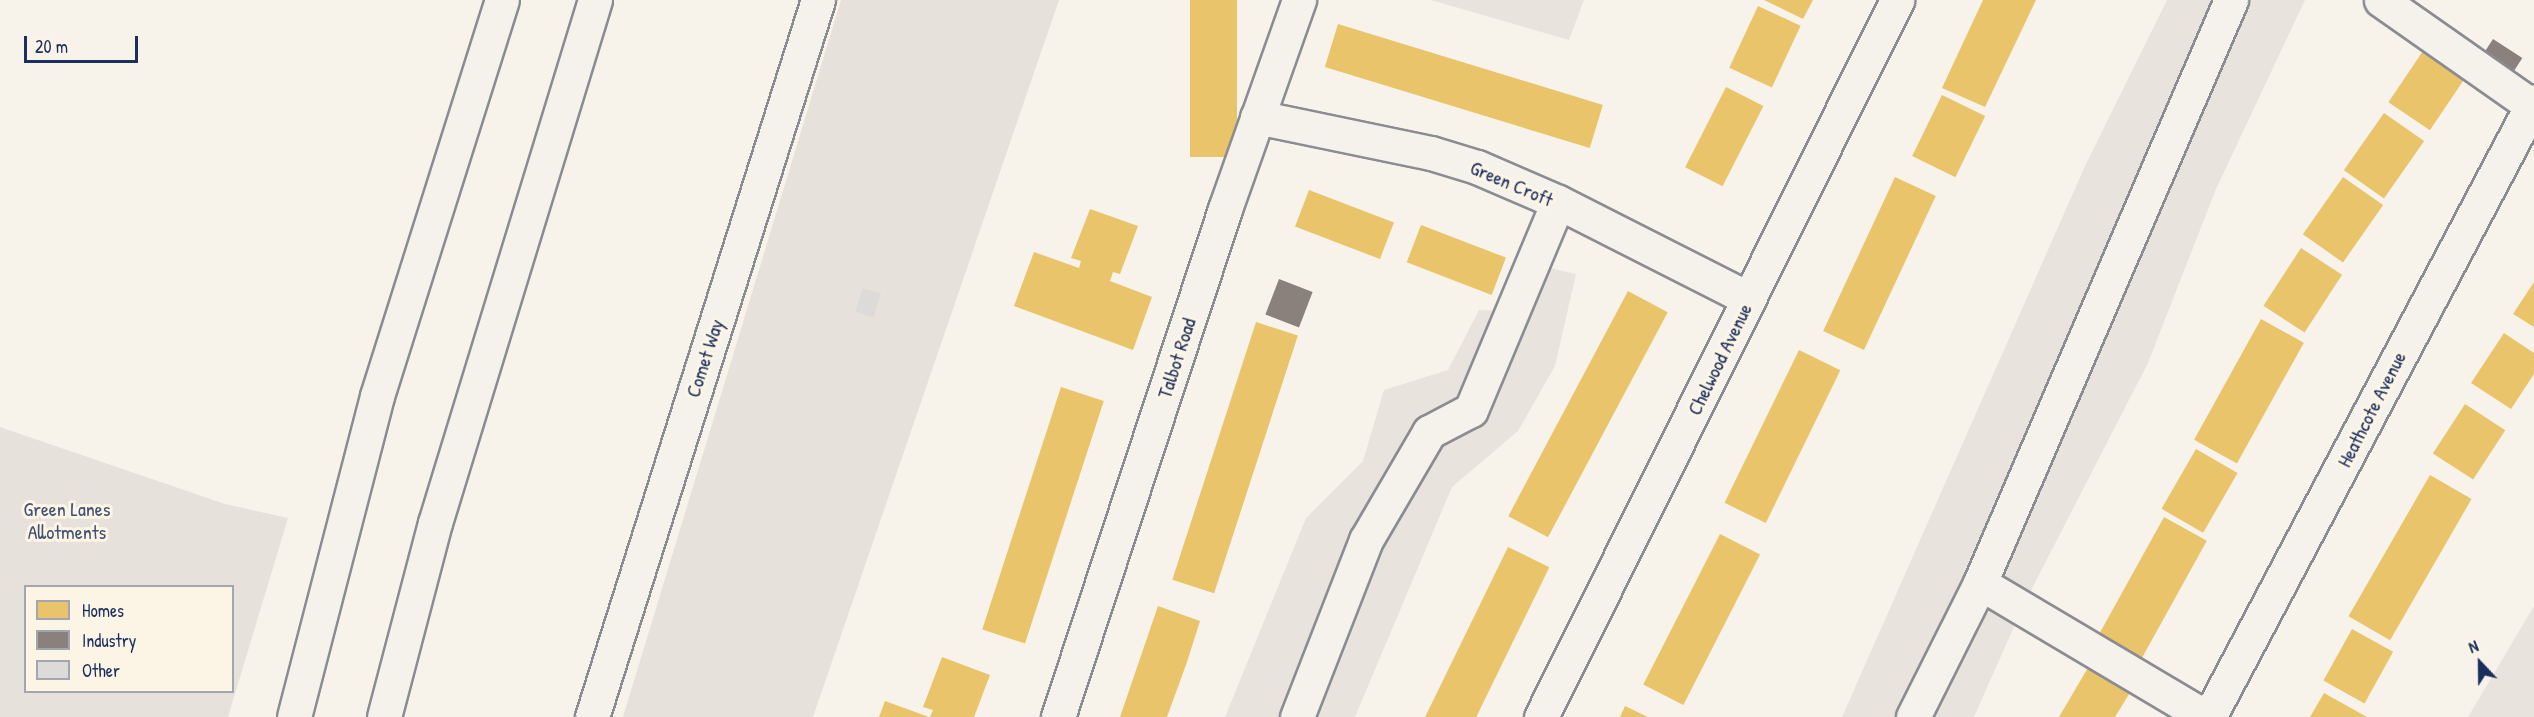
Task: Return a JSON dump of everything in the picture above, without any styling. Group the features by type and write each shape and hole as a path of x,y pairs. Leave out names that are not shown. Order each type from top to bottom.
{"main road":[{"path":"294,717 377,396 502,0"},
{"path":"384,717 435,523 595,0"},
{"name":"Comet Way","path":"592,717 818,0"},
{"name":"Talbot Road","path":"1058,717 1257,117 1299,0"},
{"name":"Chelwood Avenue","path":"1541,717 1897,0"},
{"path":"1913,717 1980,583 2231,0"},
{"path":"2381,0 2530,114"},
{"name":"Heathcote Avenue","path":"2208,717 2530,114"},
{"name":"Green Croft","path":"1257,117 1431,153 1478,168 1558,202 1749,299"},
{"path":"1297,717 1366,540 1429,432 1471,411 1558,202"},
{"path":"1980,583 2208,717"}],"shaded area":[{"path":"1431,0 1584,0 1569,40"},
{"path":"2167,0 2305,0 2216,189 2148,363 2024,604 1974,717 1842,717 2085,166"},
{"path":"1521,261 1576,274 1555,366 1518,431 1452,487 1355,717 1225,717 1306,518 1363,461 1384,390 1448,370 1479,310 1501,311"},
{"path":"2534,606 2534,717 2468,717"}],"green space":[{"path":"841,0 1059,0 813,717 623,717"},
{"name":"Green Lanes Allotments","path":"0,427 225,504 288,518 228,717 0,717"}],"building: Homes":[{"path":"1190,0 1237,0 1237,157 1190,157"},
{"path":"1764,0 1813,0 1803,19"},
{"path":"1983,0 2036,0 1985,107 1942,88"},
{"path":"1758,6 1801,26 1772,87 1729,68"},
{"path":"1338,24 1603,105 1590,148 1325,67"},
{"path":"2427,45 2468,73 2430,130 2388,102"},
{"path":"1726,87 1763,106 1723,186 1685,167"},
{"path":"1942,95 1985,116 1955,177 1912,156"},
{"path":"2384,113 2424,141 2384,198 2344,170"},
{"path":"1895,177 1936,196 1864,350 1823,331"},
{"path":"2343,177 2383,205 2343,262 2303,234"},
{"path":"1309,190 1394,223 1380,259 1295,226"},
{"path":"1090,209 1138,226 1120,274 1113,272 1110,281 1152,297 1133,350 1014,306 1034,252 1079,268 1081,261 1071,258"},
{"path":"1421,225 1506,258 1492,295 1407,262"},
{"path":"2301,248 2342,275 2305,333 2263,306"},
{"path":"2534,282 2534,327 2513,314"},
{"path":"1628,291 1668,312 1548,537 1508,516"},
{"path":"2261,319 2304,343 2237,463 2194,440"},
{"path":"1256,322 1298,336 1214,593 1172,580"},
{"path":"2504,333 2534,353 2534,374 2511,409 2471,383"},
{"path":"1799,350 1840,370 1766,523 1724,503"},
{"path":"1061,387 1104,401 1025,643 982,630"},
{"path":"2465,404 2505,430 2473,480 2433,453"},
{"path":"2196,449 2238,473 2203,533 2162,509"},
{"path":"2430,475 2472,499 2390,640 2348,616"},
{"path":"2164,517 2207,541 2140,661 2097,638"},
{"path":"1720,534 1760,554 1683,705 1643,685"},
{"path":"1508,547 1549,567 1476,717 1425,717"},
{"path":"1158,606 1200,621 1187,662 1167,717 1120,717"},
{"path":"2352,629 2393,652 2365,703 2323,681"},
{"path":"942,657 990,675 974,717 930,717 933,710 923,707"},
{"path":"2089,666 2131,691 2115,717 2059,717"},
{"path":"2324,693 2367,717 2310,717"},
{"path":"885,701 929,717 879,717"},
{"path":"1625,706 1648,717 1620,717"}],"building: Industry":[{"path":"2493,39 2522,58 2512,74 2483,55"},
{"path":"1279,279 1313,292 1299,327 1265,314"}],"building: Other":[{"path":"863,288 881,294 873,318 855,312"}]}
